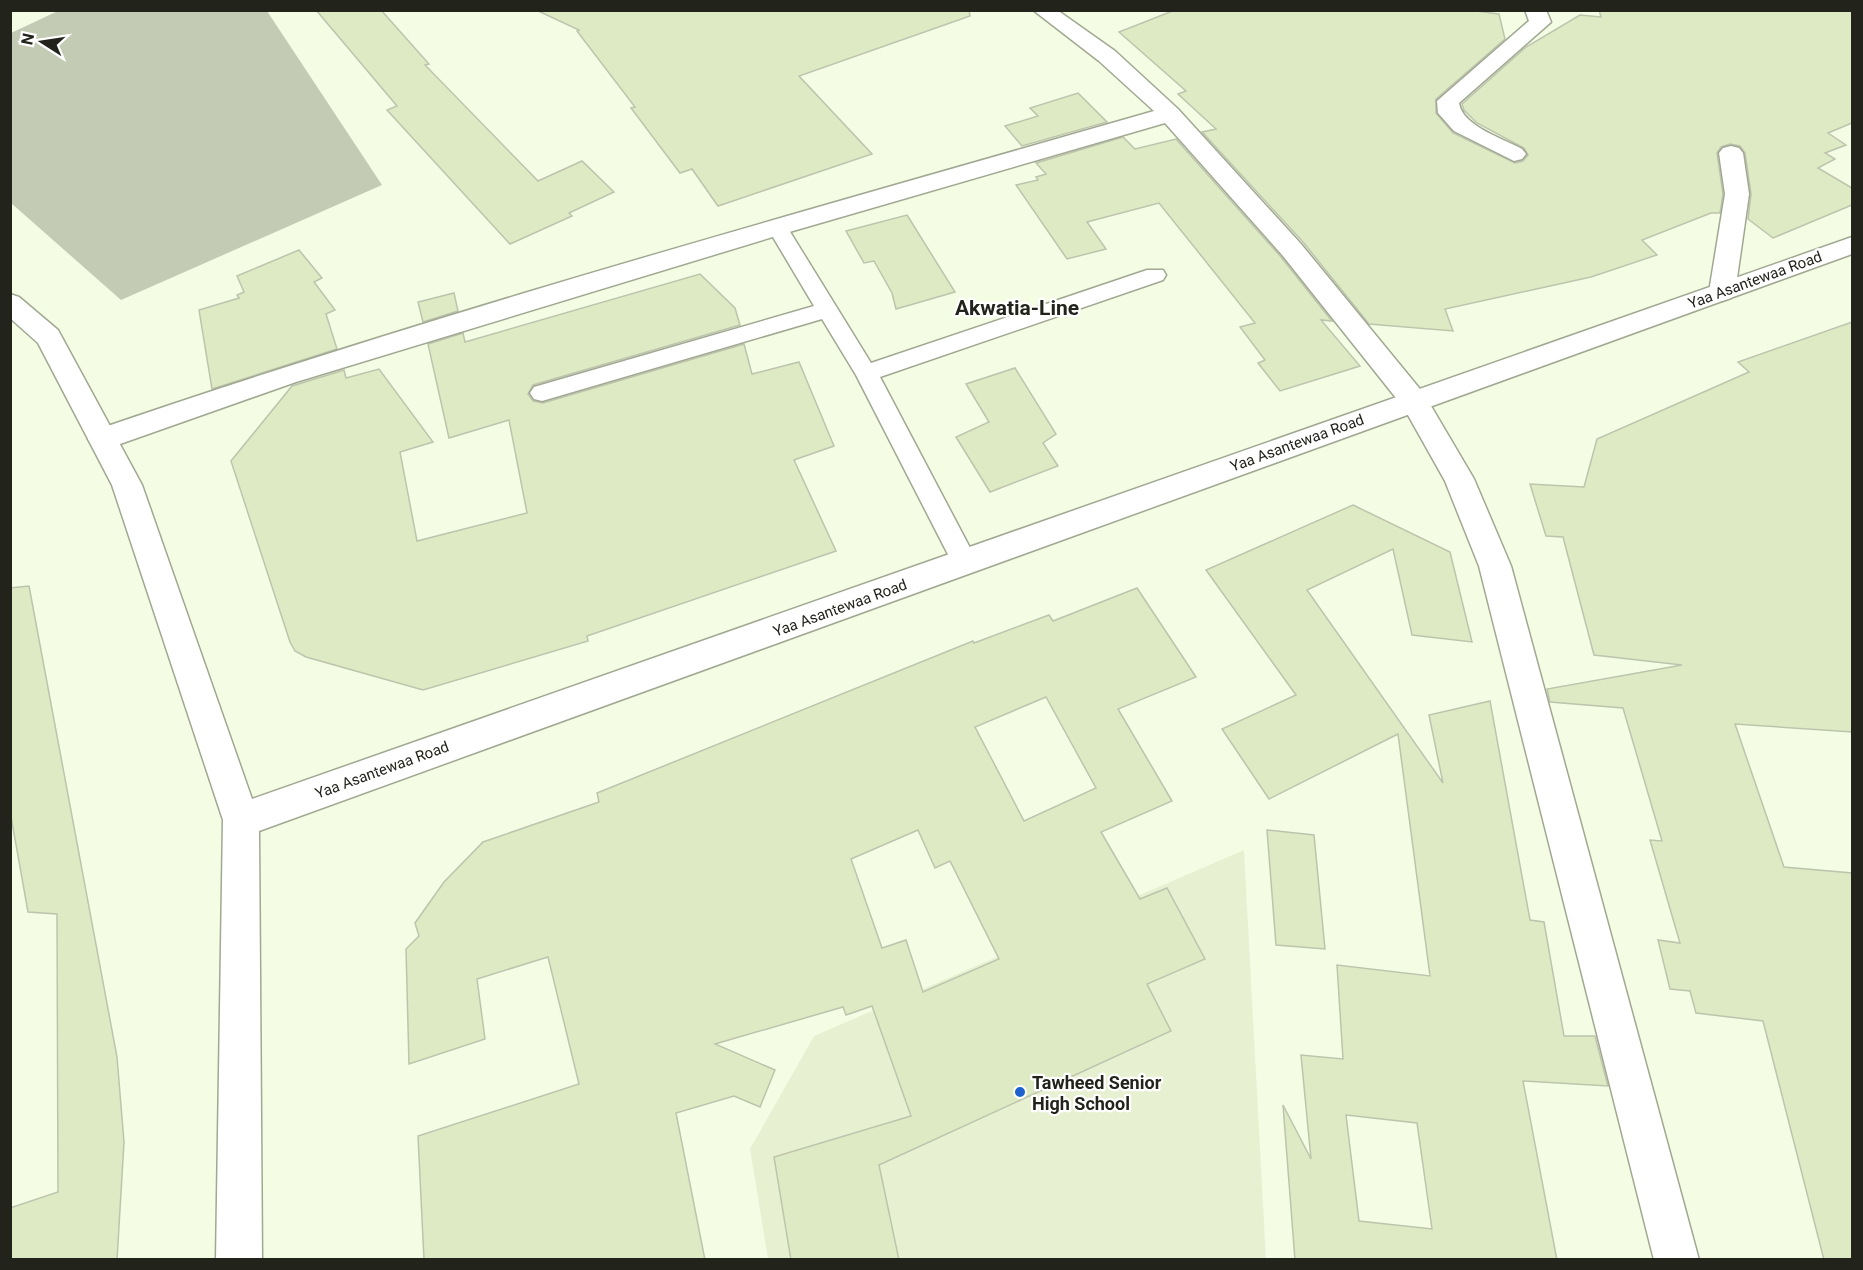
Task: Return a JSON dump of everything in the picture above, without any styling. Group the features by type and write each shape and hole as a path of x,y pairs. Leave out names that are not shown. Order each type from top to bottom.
{"street":[{"path":"1043,10 1107,56 1170,114 1292,250 1414,401 1459,479 1495,566 1677,1260"},
{"path":"1514,154 1462,126 1449,113 1448,101 1540,22 1535,10"},
{"path":"103,440 286,375 777,227 1170,114"},
{"path":"1722,292 1737,194 1731,153"},
{"name":"Yaa Asantewaa Road","path":"241,820 1852,244"},
{"path":"10,303 48,337 127,485 241,820 239,1260"}],"lane":[{"path":"777,227 866,374 965,563"},
{"path":"866,374 1155,275"},
{"path":"542,393 828,310"}],"shaded area":[{"path":"60,10 267,11 382,185 121,300 11,203 11,33"},
{"name":"Tawheed Senior High School","path":"1244,850 1266,1259 768,1259 750,1149 814,1036"}],"building":[{"path":"316,10 381,10 429,64 425,65 538,181 582,161 614,192 569,213 572,216 510,244 387,110 397,106"},
{"path":"536,10 969,10 970,16 799,76 872,154 718,206 692,169 680,173 631,108 635,107 577,31 579,30"},
{"path":"1175,10 1468,10 1499,14 1505,39 1436,99 1436,113 1453,133 1515,163 1523,161 1528,155 1524,148 1477,123 1464,110 1462,104 1526,47 1580,15 1601,17 1599,10 1852,10 1852,123 1828,133 1846,145 1825,153 1835,159 1818,168 1852,188 1852,205 1773,238 1748,219 1751,194 1745,153 1740,146 1730,144 1721,147 1717,153 1723,194 1720,213 1711,213 1642,240 1657,255 1591,277 1445,309 1453,331 1369,324 1303,242 1202,132 1216,129 1178,94 1186,91 1119,32"},
{"path":"1078,93 1107,122 1022,146 1005,126 1038,116 1030,108"},
{"path":"1123,137 1135,149 1176,139 1281,257 1332,321 1321,320 1360,366 1280,391 1258,363 1265,360 1240,327 1255,323 1159,203 1087,222 1106,249 1067,259 1016,185 1038,180 1036,177 1046,174 1036,163"},
{"path":"907,215 955,292 896,309 892,293 874,261 864,263 846,231"},
{"path":"299,250 322,278 314,282 335,310 326,314 337,349 212,389 199,310 239,298 237,295 244,292 237,276"},
{"path":"700,274 735,308 740,325 533,385 528,394 533,401 543,403 744,344 752,374 799,362 834,446 794,460 836,551 587,636 588,641 423,690 306,657 295,651 290,642 231,461 292,386 344,370 346,378 379,369 433,442 400,452 417,541 527,513 509,420 449,438 428,344 463,333 465,342"},
{"path":"454,293 458,311 423,322 418,302"},
{"path":"1852,322 1852,732 1735,724 1784,867 1852,873 1852,1260 1824,1260 1763,1021 1696,1013 1690,991 1670,989 1658,940 1680,943 1650,840 1662,841 1623,708 1550,702 1547,689 1682,665 1594,655 1563,537 1546,536 1530,484 1584,487 1597,439 1749,372 1738,362"},
{"path":"1015,368 1056,434 1043,443 1058,466 990,492 956,437 989,422 966,384"},
{"path":"1353,505 1450,552 1472,642 1412,635 1393,549 1307,590 1443,783 1429,715 1490,701 1530,920 1544,922 1564,1036 1595,1036 1608,1086 1523,1081 1557,1260 1295,1260 1283,1105 1311,1159 1301,1055 1343,1059 1337,965 1430,976 1398,734 1269,799 1222,729 1296,695 1206,570","holes":["1346,1115 1417,1123 1432,1229 1359,1221"]},
{"path":"29,586 117,1057 124,1142 117,1260 10,1260 10,1208 58,1192 57,914 28,912 10,811 10,588"},
{"path":"1137,588 1196,677 1118,709 1172,801 1101,832 1140,899 1167,888 1205,959 1147,984 1171,1031 879,1165 899,1260 791,1260 774,1157 911,1116 872,1006 846,1015 843,1007 715,1044 775,1070 760,1107 734,1096 676,1113 705,1260 424,1260 418,1136 579,1084 548,957 477,979 485,1039 409,1064 406,949 419,936 415,923 444,882 483,842 599,802 597,793 973,641 974,643 1049,615 1053,621","holes":["1046,697 1096,788 1024,821 975,727","918,830 935,868 950,861 999,959 923,992 906,940 882,948 851,859"]},
{"path":"1267,830 1314,835 1325,949 1276,945"}],"place":[{"name":"Tawheed Senior High School","path":"1020,1092"}],"district":[{"name":"Akwatia-Line","path":"1017,308"}]}
